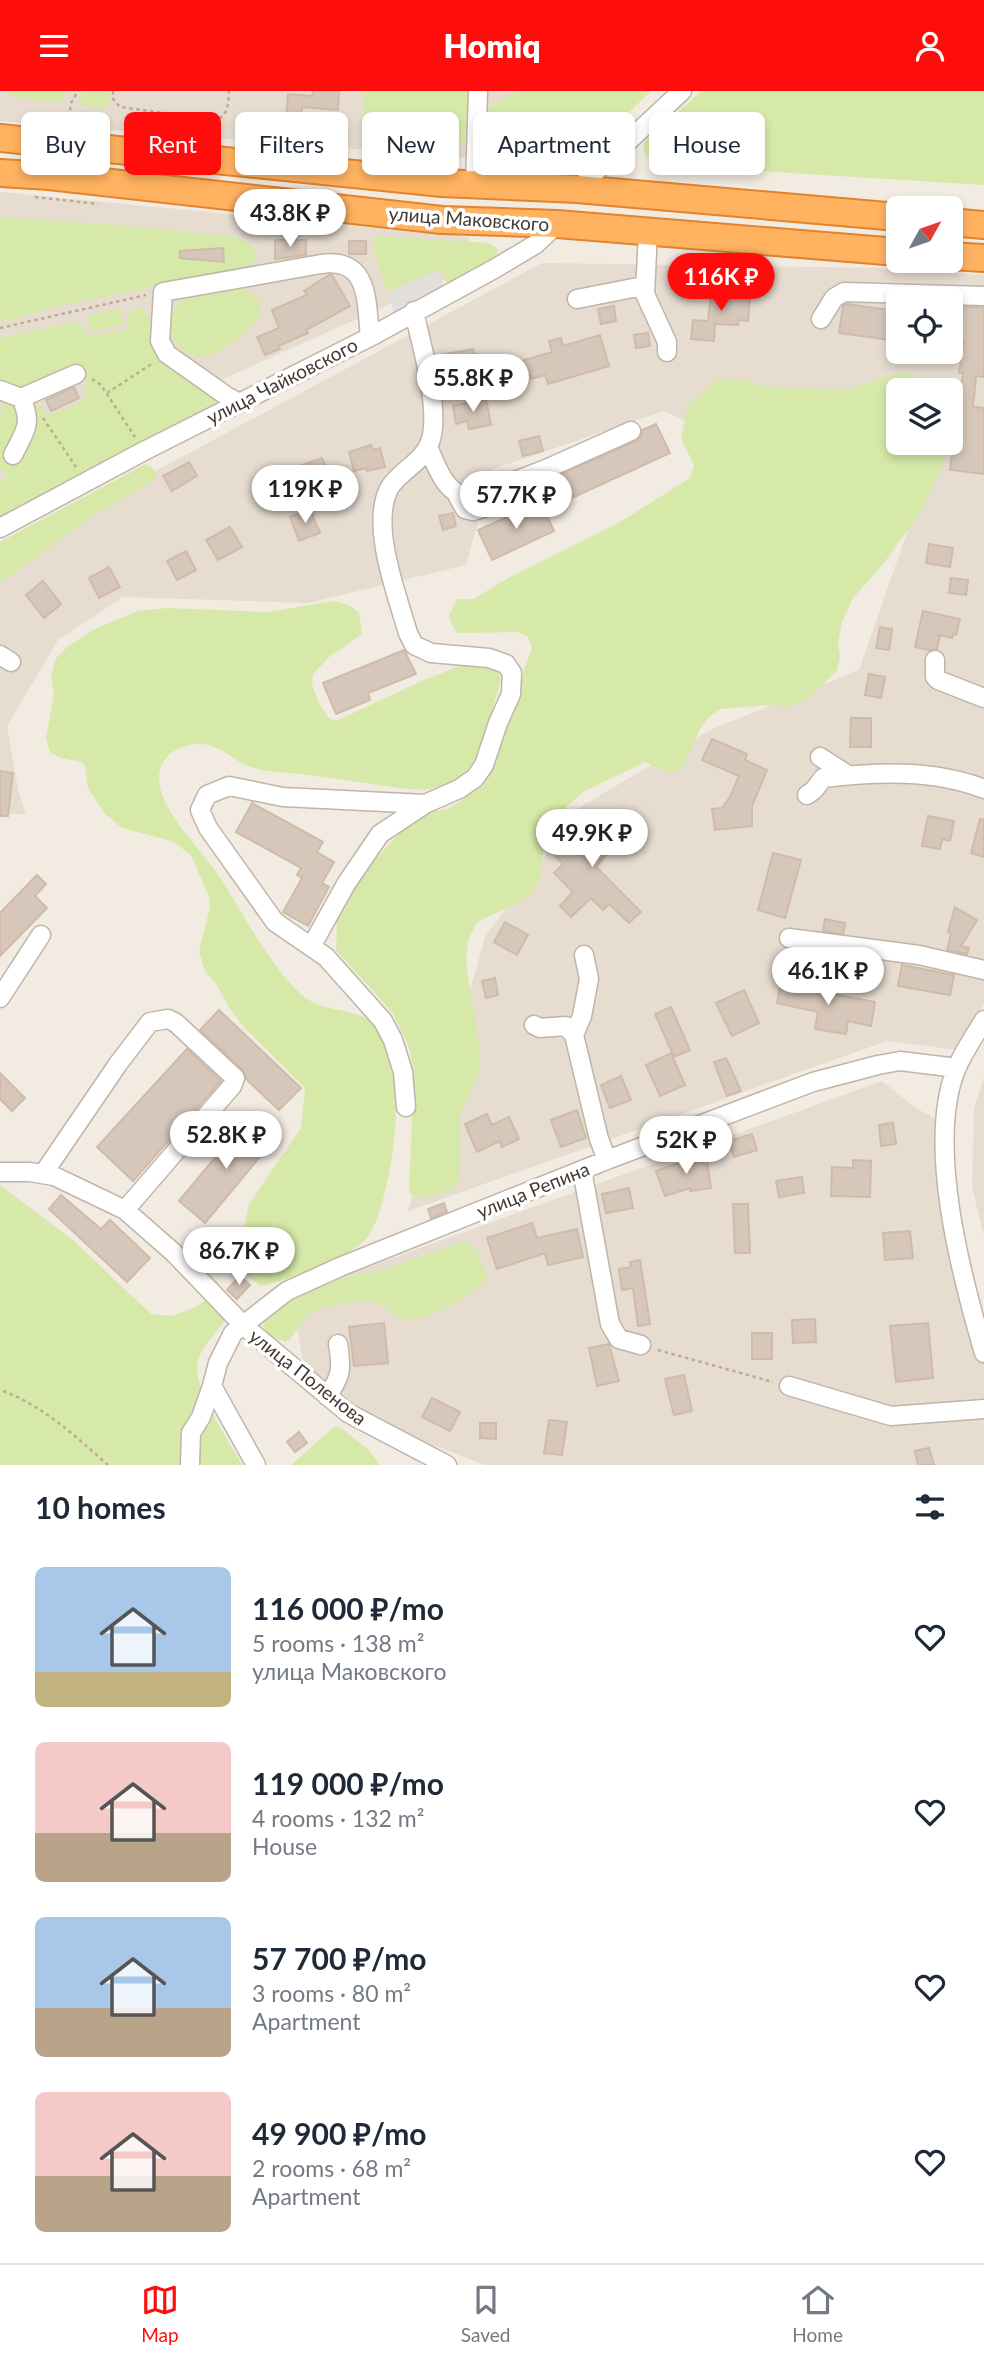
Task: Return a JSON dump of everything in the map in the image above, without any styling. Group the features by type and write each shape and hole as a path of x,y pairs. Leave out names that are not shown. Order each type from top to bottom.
{"highway":[{"name":"улица Маковского","path":"0,138 442,183 577,189 886,217"},
{"name":"улица Маковского","path":"0,173 49,176 442,220 557,224 886,251"},
{"path":"963,223 984,225"},
{"path":"963,257 984,258"}],"street":[{"path":"475,185 478,91"},
{"path":"577,189 682,91"},
{"name":"улица Чайковского","path":"0,528 144,451 370,337 536,244 557,224"},
{"path":"648,232 643,286 647,301 667,342 667,352"},
{"path":"240,403 167,354 160,341 163,292 339,263 360,277 368,295 370,337"},
{"path":"577,299 643,286"},
{"path":"821,319 834,298 844,292 984,296"},
{"path":"311,947 346,884 380,834 425,804 459,789 475,778 484,765 511,694 512,673 506,664 489,658 431,653 414,645 408,633 382,543 385,503 389,489 422,457 428,447 433,423 431,390 414,311"},
{"path":"0,390 22,398 76,374"},
{"path":"13,454 27,427 28,411 22,398"},
{"path":"428,447 440,476 456,493 471,498 546,469 631,431"},
{"path":"935,660 935,677 938,680 984,698"},
{"path":"820,757 848,775"},
{"path":"807,795 823,778 848,775 934,776 984,789"},
{"path":"406,1107 403,1072 393,1040 383,1021 326,957 275,922 208,828 200,810 207,795 229,786 284,797 425,804"},
{"path":"0,998 41,935"},
{"path":"789,938 919,955 984,970"},
{"path":"574,1035 582,1016 589,979 583,955"},
{"path":"43,1174 118,1064 150,1023 167,1019 176,1023 235,1078 232,1086 125,1210"},
{"path":"984,1020 957,1068 947,1112 946,1152 951,1224 984,1353"},
{"path":"534,1025 540,1028 566,1026 574,1035 599,1139 607,1160"},
{"name":"улица Репина","path":"190,1465 191,1433 201,1417 224,1349 233,1333 287,1291 342,1266 607,1160 813,1082 900,1061 957,1068"},
{"path":"582,1170 610,1324 619,1339 641,1345"},
{"name":"улица Поленова","path":"0,1172 54,1176 125,1210 174,1253 244,1326 348,1413 447,1465"},
{"path":"327,1396 337,1383 342,1368 338,1344"},
{"path":"212,1386 256,1465"},
{"path":"789,1386 891,1416 984,1409"}],"path":[{"path":"70,112 71,103 78,91"},
{"path":"113,91 113,99 120,107 215,120 226,113 229,91"},
{"path":"0,328 163,292"},
{"path":"107,393 167,354"},
{"path":"76,374 84,374 101,385 144,451"},
{"path":"22,398 37,409 86,482"},
{"path":"641,1345 789,1386"},
{"path":"3,1391 28,1401 108,1465"}],"shaded area":[{"path":"0,91 641,91 617,112 473,112 473,158 459,157 459,112 362,112 362,150 348,149 348,112 235,112 235,140 221,138 221,112 124,112 124,131 110,130 110,112 21,112 21,123 0,121"},
{"path":"0,192 469,237 471,268 0,481"},
{"path":"542,263 878,268 886,269 886,273 984,275 984,1003 958,1050 887,1041 408,1211 485,937 582,806 710,730 859,670 909,527 664,411 493,469 466,565 308,603 123,597 58,640 7,726 18,789 26,814 0,814 0,555"},
{"path":"438,271 444,290 394,316 390,292"},
{"path":"984,1077 984,1236 972,1187 974,1109"},
{"path":"882,1081 916,1108 941,1122 984,1356 984,1465 485,1465 376,1423 304,1366 296,1323 340,1277"}],"green space":[{"path":"5,91 69,91 60,102 53,103 11,96"},
{"path":"83,91 110,91 110,105 100,109 81,105 78,100"},
{"path":"364,91 472,91 470,137 463,144 459,145 459,112 364,112"},
{"path":"516,91 651,91 629,112 486,112"},
{"path":"701,91 984,91 984,185 765,171 765,112 678,112"},
{"path":"649,138 649,158 643,151 644,143"},
{"path":"0,217 235,237 248,243 256,255 246,270 71,303 0,322"},
{"path":"379,236 489,243 498,249 495,260 451,284 448,284 439,269 390,291 385,286 373,244"},
{"path":"241,287 259,300 260,313 252,326 230,343 206,356 191,355 179,346 170,334 173,312 189,292"},
{"path":"120,308 124,324 91,332 87,316"},
{"path":"137,308 142,309 148,316 152,339 217,399 213,407 0,517 0,482 8,475 0,469 0,413 4,400 36,400 47,414 50,414 81,401 86,390 82,371 16,389 0,385 0,338 76,322 90,336 126,330 129,327 128,314"},
{"path":"899,372 922,378 886,378 886,455 945,455 922,510 884,563 853,598 842,622 837,671 808,699 790,707 766,705 721,709 709,717 700,729 684,765 675,772 665,771 645,762 583,792 566,807 544,844 540,878 533,891 523,900 475,925 468,941 466,960 481,1056 479,1071 460,1116 459,1178 453,1189 430,1196 414,1196 409,1193 414,1071 408,1044 392,1012 336,950 337,919 353,885 401,831 431,812 448,809 484,785 493,768 503,728 532,648 528,637 518,632 457,633 449,615 457,599 474,599 508,578 620,522 690,478 694,465 681,439 687,407 717,380 739,379 772,388 850,389"},
{"path":"146,464 156,471 156,479 90,518 0,583 0,542"},
{"path":"333,601 349,605 359,613 362,634 330,656 313,674 312,685 329,718 336,721 474,660 491,664 501,680 487,727 472,763 455,779 435,788 404,789 263,770 244,764 214,747 200,744 178,749 162,764 159,779 161,791 172,815 214,869 270,958 309,1000 362,1016 376,1027 386,1044 392,1065 396,1108 392,1156 379,1212 367,1238 348,1252 317,1267 261,1286 251,1279 238,1260 249,1204 301,1128 305,1088 243,1026 205,971 199,952 210,907 209,897 191,855 172,841 122,828 105,814 88,788 82,762 60,758 50,752 46,738 54,694 51,676 56,658 67,647 95,629 138,611 168,608 269,612"},
{"path":"0,1185 74,1241 151,1314 172,1316 196,1307 208,1298 226,1319 200,1354 197,1371 205,1398 242,1465 0,1465"},
{"path":"466,1241 477,1250 487,1278 471,1293 434,1313 410,1319 401,1318 381,1304 373,1302 319,1309 308,1315 286,1342 271,1337 263,1327 265,1318 294,1296"},
{"path":"335,1426 368,1449 380,1465 291,1465"}],"building":[{"path":"313,91 339,91 338,110 302,107 301,112 287,112 288,94 312,96"},
{"path":"275,240 306,240 306,255 275,259"},
{"path":"349,241 366,241 366,254 349,254"},
{"path":"223,248 224,262 180,258 180,251"},
{"path":"332,275 350,306 306,330 308,333 265,355 257,337 279,328 272,310 307,295 304,291"},
{"path":"712,285 734,287 734,297 750,299 748,321 739,320 738,325 715,324 714,341 691,339 693,320 708,321"},
{"path":"846,304 886,309 886,339 839,333 843,306"},
{"path":"614,306 616,321 601,324 598,309"},
{"path":"964,307 984,307 984,377 976,376 973,407 984,408 984,474 950,470 952,455 963,455 963,373 959,373 960,364 963,364"},
{"path":"648,333 650,346 636,348 634,335"},
{"path":"600,335 609,366 548,384 545,375 531,379 530,375 514,379 511,364 552,352 549,341 561,338 563,346"},
{"path":"473,349 475,354 478,354 479,374 446,381 441,355"},
{"path":"74,387 79,398 51,411 46,400"},
{"path":"486,399 491,425 469,429 467,421 456,424 453,406"},
{"path":"656,424 670,453 561,503 553,485 555,477 636,441 641,437 642,430"},
{"path":"539,436 543,451 523,456 519,441"},
{"path":"371,445 373,450 380,448 385,467 354,471 349,452"},
{"path":"322,458 330,477 269,501 260,480"},
{"path":"189,462 197,476 172,491 163,476"},
{"path":"541,502 554,531 492,560 478,530"},
{"path":"310,509 320,533 299,541 290,517"},
{"path":"453,513 456,526 443,530 439,516"},
{"path":"230,527 242,547 218,560 206,540"},
{"path":"929,544 953,548 950,567 926,563"},
{"path":"186,551 196,570 177,580 167,561"},
{"path":"109,567 120,587 99,598 89,578"},
{"path":"951,578 968,580 966,595 949,593"},
{"path":"43,581 61,604 44,618 26,595"},
{"path":"923,611 960,619 956,635 953,634 952,638 940,635 937,649 915,647"},
{"path":"880,627 892,629 889,650 876,648"},
{"path":"404,650 416,674 368,693 370,700 336,714 323,683"},
{"path":"869,674 885,677 881,698 865,695"},
{"path":"851,718 871,718 871,747 850,747"},
{"path":"712,739 747,754 745,760 767,770 752,806 752,826 715,830 712,809 722,808 739,776 702,760"},
{"path":"0,771 13,773 8,816 0,816"},
{"path":"252,803 323,842 317,852 334,862 322,883 329,887 308,926 283,912 302,878 297,875 301,868 236,832"},
{"path":"596,810 624,833 596,867 641,912 629,923 609,904 603,910 591,898 571,917 560,906 573,892 554,873 563,864 552,852 566,840 569,843"},
{"path":"928,816 954,821 950,841 942,839 940,849 922,846"},
{"path":"980,819 984,820 984,857 971,853"},
{"path":"773,853 801,860 785,918 758,910"},
{"path":"37,875 46,884 35,896 47,908 0,956 0,913"},
{"path":"955,907 977,920 961,946 969,948 967,954 947,950 951,934 948,932"},
{"path":"825,919 845,923 843,934 823,931"},
{"path":"505,922 528,935 517,955 494,942"},
{"path":"902,965 954,975 950,995 898,986"},
{"path":"495,978 498,995 486,998 482,981"},
{"path":"781,982 875,1002 871,1026 848,1021 846,1034 815,1029 818,1012 777,1003"},
{"path":"744,990 759,1023 732,1036 716,1003"},
{"path":"671,1007 690,1050 674,1057 655,1014"},
{"path":"219,1010 301,1088 279,1110 246,1079 243,1070 200,1030"},
{"path":"187,1049 221,1081 133,1181 97,1147"},
{"path":"671,1053 685,1085 660,1096 646,1065"},
{"path":"726,1058 741,1091 727,1096 714,1062"},
{"path":"0,1073 25,1098 12,1111 0,1099"},
{"path":"621,1076 631,1100 610,1108 601,1085"},
{"path":"577,1110 586,1138 561,1147 551,1120"},
{"path":"487,1114 492,1125 509,1117 519,1139 502,1147 500,1141 477,1152 465,1124"},
{"path":"248,1118 274,1140 205,1223 179,1201"},
{"path":"893,1123 896,1144 881,1146 879,1125"},
{"path":"752,1134 757,1150 734,1157 729,1141"},
{"path":"706,1154 711,1188 690,1191 690,1188 665,1196 656,1171 685,1161 685,1157"},
{"path":"853,1160 871,1161 870,1197 831,1196 832,1167 853,1168"},
{"path":"802,1177 804,1193 779,1197 776,1181"},
{"path":"629,1188 633,1208 606,1213 602,1194"},
{"path":"61,1195 101,1229 110,1220 150,1258 127,1282 49,1209"},
{"path":"444,1203 447,1212 431,1218 428,1209"},
{"path":"733,1204 748,1204 750,1253 735,1253"},
{"path":"532,1223 537,1238 577,1229 583,1257 548,1265 545,1253 497,1269 487,1238"},
{"path":"910,1231 913,1258 885,1260 883,1233"},
{"path":"640,1260 650,1324 638,1326 633,1288 622,1290 619,1269 631,1267 630,1262"},
{"path":"240,1276 250,1285 237,1299 227,1290"},
{"path":"815,1319 816,1342 793,1343 792,1320"},
{"path":"384,1323 388,1363 354,1366 349,1327"},
{"path":"928,1323 933,1378 896,1382 890,1326"},
{"path":"752,1333 772,1333 772,1359 752,1359"},
{"path":"609,1344 619,1381 597,1386 589,1348"},
{"path":"684,1375 692,1411 674,1415 665,1379"},
{"path":"432,1398 460,1412 450,1431 422,1417"},
{"path":"549,1420 567,1422 562,1455 544,1453"},
{"path":"480,1423 496,1423 496,1439 480,1438"},
{"path":"299,1432 307,1443 295,1452 287,1442"},
{"path":"929,1448 934,1465 918,1465 915,1451"}]}
